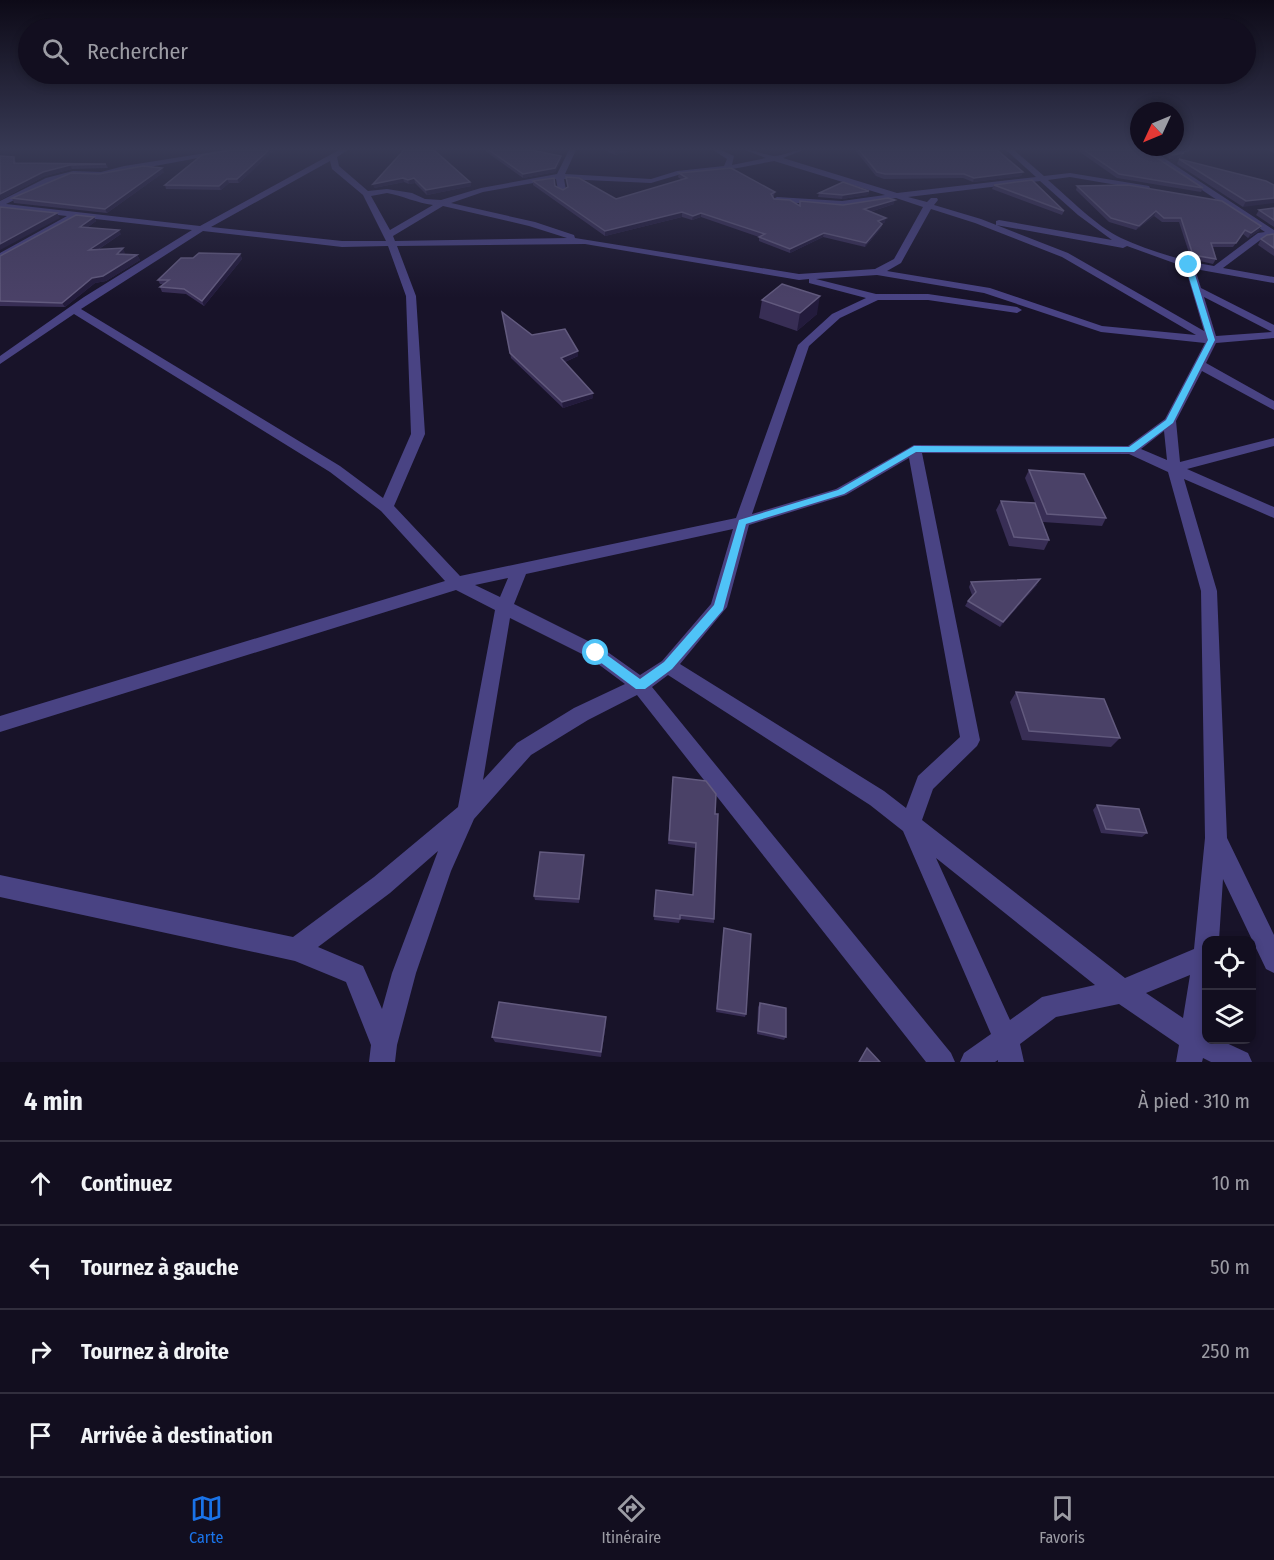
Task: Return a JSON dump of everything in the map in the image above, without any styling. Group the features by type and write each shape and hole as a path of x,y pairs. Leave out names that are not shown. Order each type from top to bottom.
{"street":[{"path":"0,361 74,309 200,228 252,200"},
{"path":"369,200 389,239 411,296 418,434 386,507"},
{"path":"420,200 532,224 585,241 799,277 876,297 928,297 995,305 1101,329 1212,340 1274,335"},
{"path":"389,239 442,203 452,200"},
{"path":"784,200 842,204 871,200"},
{"path":"907,200 978,221 1065,255 1212,340"},
{"path":"877,272 898,261 928,206 935,200"},
{"path":"1066,200 1116,239 1189,265 1274,280"},
{"path":"1213,200 1224,201 1274,234"},
{"path":"0,205 342,244 389,239 585,241"},
{"path":"1240,212 1252,211"},
{"path":"0,257 77,214"},
{"path":"978,221 1014,224 1136,246"},
{"path":"1215,270 1262,235 1274,234"},
{"path":"1131,450 1170,421 1212,340 1189,265"},
{"path":"799,277 877,272 986,290 1101,329"},
{"path":"1196,289 1274,329"},
{"path":"297,949 382,885 467,812 524,749 581,714 640,685 668,666 719,607 742,522 804,345 836,316 876,297"},
{"path":"74,309 335,468 386,507 458,583 596,653 640,685 942,1062"},
{"path":"1198,364 1274,406"},
{"path":"1170,421 1174,468 1209,591 1216,838 1207,936"},
{"path":"1174,468 1274,442"},
{"path":"914,449 970,740 925,783 910,824 1009,1050"},
{"path":"0,723 458,583 742,522 841,492 914,449 1131,450 1274,513"},
{"path":"383,1054 404,973 441,869 467,812 504,607 519,571"},
{"path":"668,666 877,798 1122,991 1191,1051 1239,1062"},
{"path":"1216,838 1274,961"},
{"path":"0,886 297,949 355,974 383,1054"},
{"path":"973,1062 1009,1050 1051,1006 1122,991 1202,958"},
{"path":"1191,1051 1202,981"}],"building":[{"path":"25,200 118,200 105,209"},
{"path":"560,200 783,200 790,200 800,206 800,201 843,205 878,200 895,200 864,209 886,218 878,221 882,224 866,243 824,233 790,249 759,237 765,234 701,213 693,216 682,212 605,231"},
{"path":"1033,200 1052,200 1064,211"},
{"path":"1091,200 1214,200 1222,201 1261,226 1251,233 1245,230 1236,243 1211,243 1216,259 1193,255 1181,218 1164,218 1156,211 1139,226 1111,218"},
{"path":"0,207 57,213 0,244"},
{"path":"1274,208 1274,220 1259,210"},
{"path":"76,215 94,217 80,227 119,230 89,250 123,248 117,254 137,255 103,276 92,278 62,303 0,301 0,256"},
{"path":"1274,234 1274,248 1261,239"},
{"path":"199,253 240,254 202,301 184,289 160,287 169,280 158,280 181,258 193,258"},
{"path":"782,284 820,296 800,313 762,300"},
{"path":"502,312 532,335 565,329 578,351 561,358 593,393 562,402 510,353"},
{"path":"1029,470 1084,474 1106,518 1047,514"},
{"path":"1001,501 1035,503 1049,540 1014,537"},
{"path":"1040,579 1003,622 968,601 976,592 971,582"},
{"path":"1016,692 1104,699 1120,738 1029,731"},
{"path":"673,777 706,781 716,794 715,814 718,814 714,919 680,915 680,919 654,916 656,890 693,895 696,843 669,840"},
{"path":"1097,805 1139,809 1147,833 1106,829"},
{"path":"540,852 584,855 579,899 534,896"},
{"path":"724,928 751,934 746,1014 717,1009"},
{"path":"499,1002 606,1017 601,1052 492,1037"},
{"path":"760,1003 786,1008 786,1037 758,1031"},
{"path":"867,1048 880,1062 859,1062"}],"route":[{"path":"596,653 640,685 668,666 719,607 742,522 841,492 914,449 1131,450 1170,421 1212,340 1189,265"}]}
